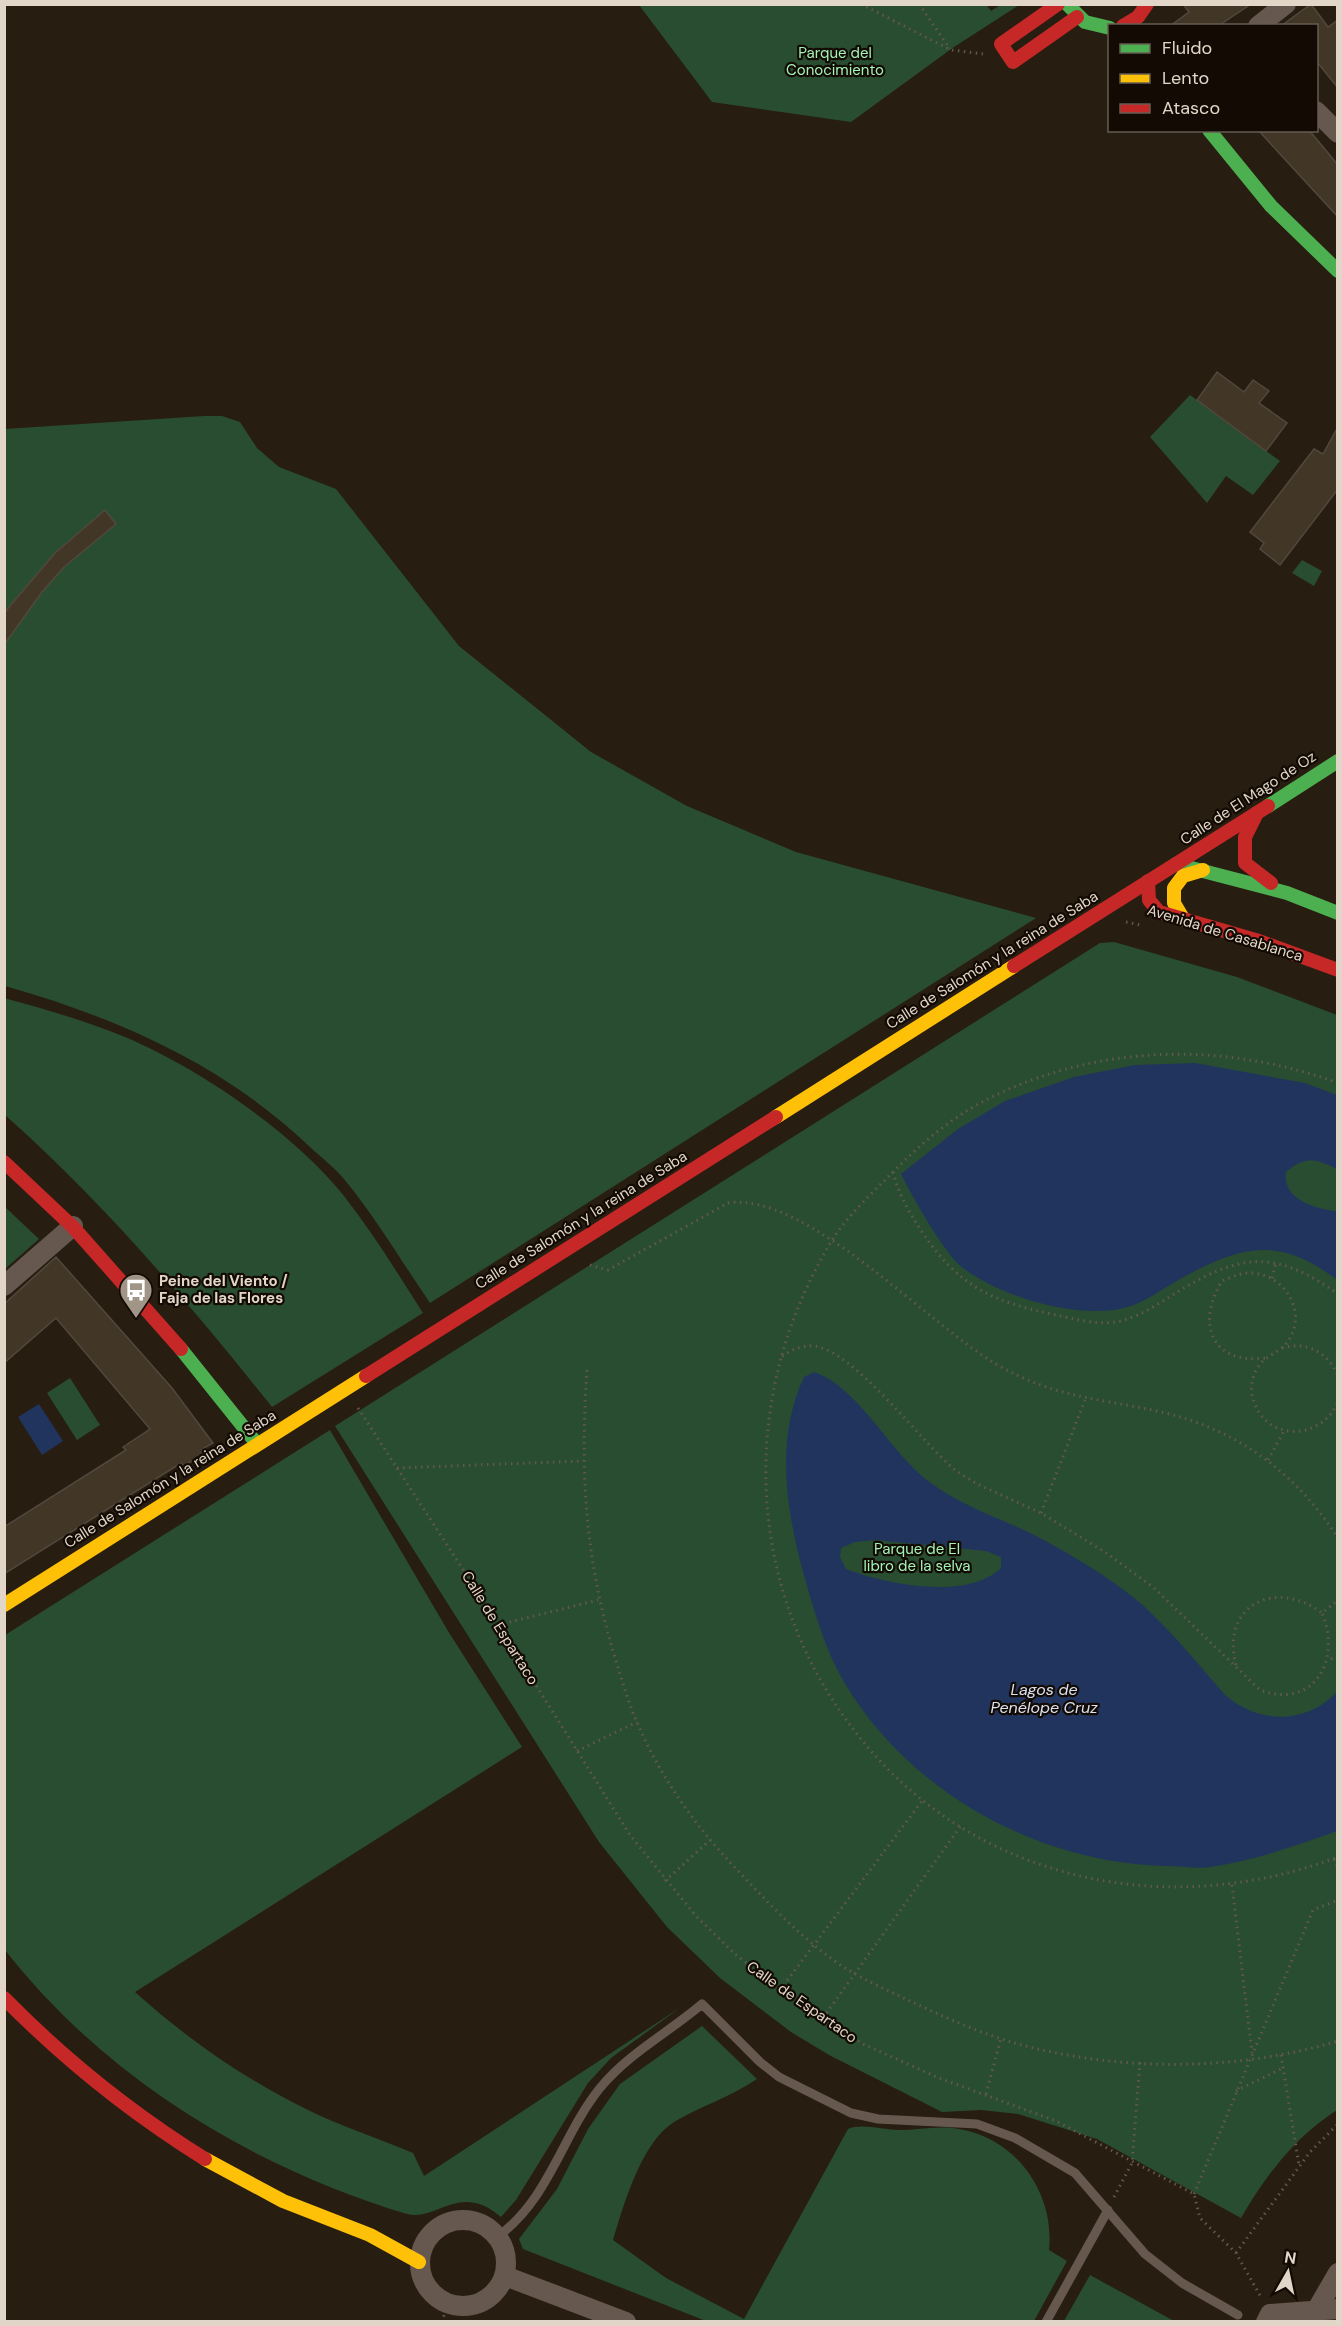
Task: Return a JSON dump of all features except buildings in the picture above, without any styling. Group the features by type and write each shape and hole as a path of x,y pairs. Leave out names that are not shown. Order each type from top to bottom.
{"street":[{"path":"1058,4 1000,44 1013,62 1077,17"},
{"path":"1067,4 1077,17 1093,26 1108,28"},
{"path":"1131,24 1147,4"},
{"path":"1261,24 1286,4"},
{"path":"1318,112 1338,133"},
{"path":"1211,132 1271,206 1338,271"},
{"name":"Calle de El Mago de Oz","path":"1176,864 1338,760"},
{"path":"1257,813 1243,838 1245,863 1287,893"},
{"path":"1176,864 1287,893 1338,913"},
{"name":"Calle de Salomón y la reina de Saba","path":"4,1605 1176,864"},
{"path":"1184,920 1173,907 1174,885 1191,872 1203,870"},
{"path":"1148,881 1152,906 1159,912 1184,920"},
{"path":"1103,909 1121,917"},
{"path":"1145,921 1184,920"},
{"name":"Avenida de Casablanca","path":"1184,920 1259,941 1338,970"},
{"path":"4,1162 73,1226 156,1316 257,1444"},
{"path":"4,1286 73,1226"},
{"path":"4,1998 28,2024 84,2073 180,2146 221,2171 292,2206 385,2240 419,2262"},
{"path":"476,2221 497,2236 506,2255 505,2276 499,2288 477,2305 445,2313 439,2300 424,2284 419,2262 421,2249 428,2237 449,2222 476,2221"},
{"path":"1316,2310 1338,2273"},
{"path":"505,2276 626,2322"},
{"path":"1268,2318 1316,2310 1338,2309"}],"lane":[{"path":"497,2236 515,2224 535,2198 599,2089 628,2058 672,2029 702,2004 760,2062 779,2077 850,2114 879,2120 977,2124 1015,2138 1075,2173 1144,2254 1182,2283 1238,2315"},
{"path":"1046,2322 1108,2210"}],"path":[{"path":"861,4 951,50 993,55"},
{"path":"919,4 951,50"},
{"name":"Avenida de Casablanca","path":"1121,917 1145,921"},
{"path":"1338,1083 1295,1068 1222,1054 1154,1055 1098,1062 1037,1079 976,1105 916,1148 832,1239 802,1301 781,1357 772,1389 766,1428 764,1485 773,1551 789,1611 806,1653 832,1701 871,1752 922,1801 960,1827 1018,1857 1084,1878 1162,1887 1232,1885 1258,1881 1336,1858 1338,1868"},
{"path":"893,1172 905,1207 941,1260 974,1288 1018,1306 1084,1321 1114,1322 1158,1305 1185,1288 1239,1262 1261,1261 1276,1263 1313,1277 1338,1294"},
{"path":"590,1265 608,1270 728,1203 744,1201 763,1204 832,1239 928,1315 995,1364 1045,1388 1085,1400 1185,1418 1226,1433 1268,1460 1308,1496 1338,1538"},
{"path":"1272,1278 1276,1263"},
{"path":"1220,1271 1222,1281 1208,1310 1209,1324 1214,1338 1223,1349 1236,1357 1250,1360 1265,1358"},
{"path":"1222,1281 1248,1273 1272,1278 1287,1290 1293,1302 1296,1316 1293,1330 1281,1348 1265,1358 1252,1382 1252,1397 1258,1411 1267,1422 1284,1431 1308,1431 1320,1425 1331,1415 1338,1401"},
{"path":"781,1357 793,1349 813,1346 843,1359 955,1470 977,1484 1041,1513 1105,1552 1153,1587 1189,1619 1215,1648 1236,1665 1251,1684 1260,1690 1280,1696 1306,1690 1326,1672 1331,1659 1332,1634 1322,1613 1309,1603 1288,1596 1276,1596 1255,1604 1245,1612 1234,1634 1236,1665"},
{"path":"1281,1348 1306,1346 1320,1352 1330,1362 1338,1376"},
{"path":"587,1370 583,1461 588,1545 598,1600 637,1722 666,1779 693,1821 782,1917 814,1945 855,1974 939,2014 1001,2038 1057,2053 1140,2062 1249,2061 1338,2041"},
{"name":"Calle de Espartaco","path":"345,1388 630,1835 665,1881 696,1916 735,1954 780,1989 863,2044 900,2061 1056,2121 1194,2194"},
{"path":"1041,1513 1085,1400"},
{"path":"1268,1460 1284,1431"},
{"path":"397,1468 583,1461"},
{"path":"498,1625 598,1600"},
{"path":"1322,1613 1338,1600"},
{"path":"1331,1659 1338,1656"},
{"path":"577,1751 637,1722"},
{"path":"780,1989 922,1801"},
{"path":"823,2019 960,1827"},
{"path":"665,1881 710,1840"},
{"path":"1232,1885 1252,2054"},
{"path":"1268,2318 1236,2253 1200,2218 1194,2194 1313,1910 1338,1900"},
{"path":"986,2094 1001,2038"},
{"path":"1281,2055 1299,2166"},
{"path":"1108,2210 1132,2163 1140,2062"},
{"path":"1236,2091 1283,2068"},
{"path":"1236,2253 1310,2152 1338,2124"}],"green space":[{"name":"Parque del Conocimiento","path":"986,4 991,11 1000,5 1019,5 954,47 851,122 712,102 639,5"},
{"path":"1190,395 1280,461 1253,495 1226,476 1207,503 1150,437"},
{"path":"222,416 240,422 257,448 279,467 336,489 459,646 591,752 687,806 796,852 1036,918 430,1303 378,1225 340,1175 278,1119 243,1092 168,1048 129,1029 5,986 5,429"},
{"path":"1302,560 1322,571 1314,586 1292,573"},
{"name":"Parque de El libro de la selva","path":"1114,942 1237,977 1337,1015 1337,2110 1308,2132 1283,2158 1271,2172 1241,2218 1097,2139 1018,2114 981,2110 942,2112 829,2055 791,2032 720,1978 667,1927 599,1842 335,1426 1100,943"},
{"path":"4,998 125,1037 183,1066 243,1104 299,1149 344,1196 423,1313 272,1407 144,1255 77,1183 5,1115"},
{"path":"5,1207 39,1239 5,1269"},
{"path":"70,1378 100,1425 77,1440 47,1393"},
{"path":"330,1430 448,1631 522,1747 135,1992 195,2041 260,2084 319,2115 413,2153 424,2176 681,2007 611,2058 588,2083 516,2200 501,2217 473,2202 461,2202 418,2215 407,2214 293,2171 238,2144 186,2113 136,2078 89,2039 45,1996 5,1950 5,1635"},
{"path":"702,2026 757,2079 684,2116 662,2132 652,2144 635,2175 613,2240 666,2278 744,2319 848,2129 873,2127 899,2130 959,2129 979,2134 998,2144 1014,2156 1028,2172 1045,2208 1049,2229 1049,2250 1067,2261 1034,2321 706,2321 523,2249 519,2239 557,2189 588,2129 620,2084"},
{"path":"1090,2275 1174,2321 1064,2321"}],"water":[{"path":"1195,1063 1305,1083 1337,1095 1337,1169 1317,1161 1306,1161 1286,1172 1286,1181 1289,1189 1302,1201 1319,1208 1337,1211 1337,1280 1315,1265 1295,1256 1275,1251 1256,1250 1218,1260 1131,1306 1091,1311 1044,1304 1000,1289 963,1268 938,1238 901,1174 958,1129 1005,1101 1074,1077 1135,1065"},
{"name":"Lagos de Penélope Cruz","path":"814,1372 845,1391 914,1469 941,1490 1051,1544 1096,1570 1124,1590 1158,1620 1225,1695 1238,1705 1252,1711 1282,1717 1311,1710 1337,1692 1337,1831 1275,1852 1211,1867 1194,1868 1118,1862 1071,1852 1025,1836 982,1814 941,1788 904,1757 872,1722 844,1682 825,1642 803,1572 788,1499 786,1450 789,1425 804,1377","holes":["876,1540 986,1551 1001,1557 1001,1568 986,1578 947,1587 903,1584 862,1575 846,1569 840,1557 841,1548 855,1542"]},
{"path":"39,1404 63,1441 42,1455 18,1417"}],"traffic: fast":[{"path":"1067,4 1085,22 1108,28"},
{"path":"1211,132 1271,206 1338,271"},
{"path":"1268,806 1338,761"},
{"path":"1176,864 1287,893 1338,913"},
{"path":"181,1349 257,1444"}],"traffic: slow":[{"path":"1184,920 1174,903 1174,888 1183,876 1203,870"},
{"path":"776,1117 1014,966"},
{"path":"4,1605 366,1376"},
{"path":"205,2159 283,2201 370,2235 419,2262"}],"traffic: jam":[{"path":"1058,4 1001,44 1013,62 1077,17"},
{"path":"1126,24 1138,17 1147,4"},
{"path":"1014,966 1268,806"},
{"path":"1257,813 1245,837 1245,863 1271,883"},
{"path":"1148,881 1149,900 1159,912 1259,941 1338,970"},
{"path":"366,1376 776,1117"},
{"path":"4,1162 73,1227 181,1349"},
{"path":"4,1998 75,2064 125,2104 205,2159"}],"place":[{"name":"Peine del Viento / Faja de las Flores","path":"136,1319"}]}
